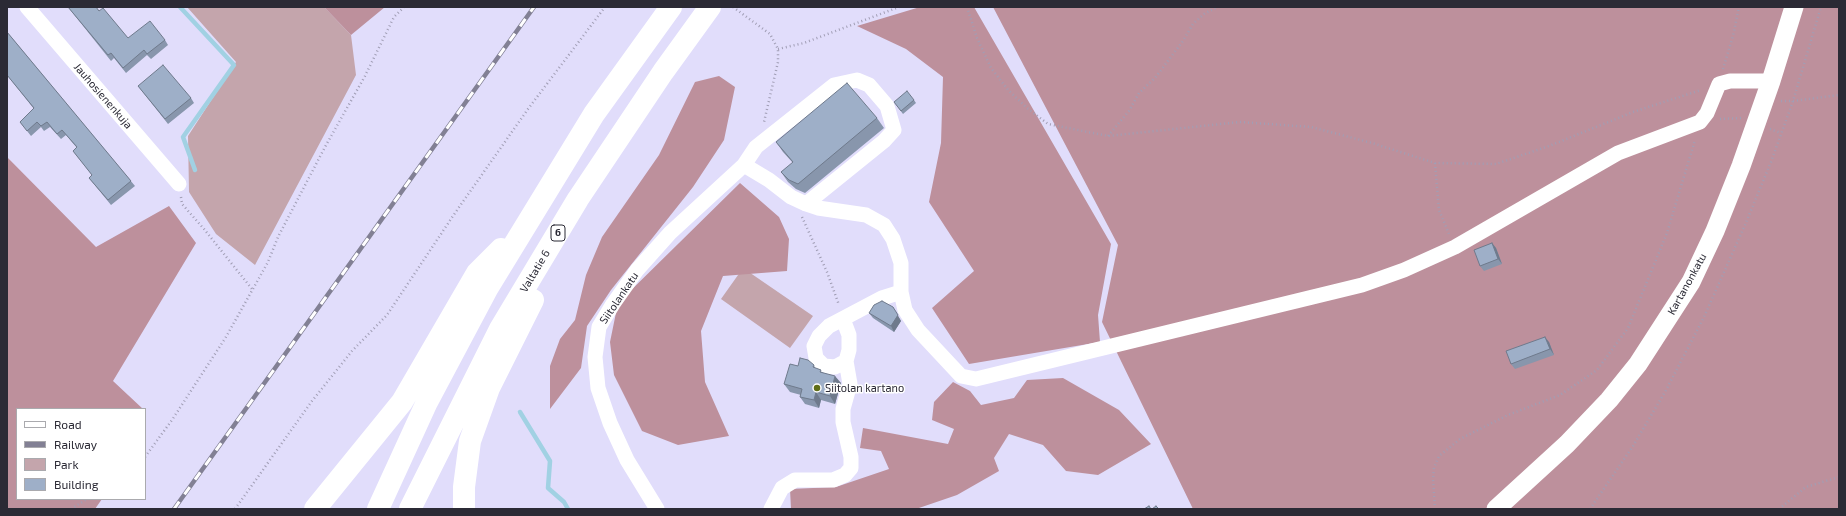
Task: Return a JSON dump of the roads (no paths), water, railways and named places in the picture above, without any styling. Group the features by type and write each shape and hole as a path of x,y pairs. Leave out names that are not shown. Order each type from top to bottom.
{"highway":[{"path":"378,509 431,395 487,289 594,114 671,7"},
{"name":"Valtatie 6","path":"410,509 500,329 578,199 662,72 710,7"},
{"path":"464,509 464,488 470,441 489,388 536,293 662,72"},
{"path":"315,509 402,402 478,274 529,220"}],"main road":[{"name":"Kartanonkatu","path":"1496,509 1567,444 1609,400 1638,364 1690,282 1715,231 1764,101 1794,7"}],"street":[{"name":"Jauhosienenkuja","path":"27,7 179,184"},
{"name":"Siitolankatu","path":"658,509 627,460 610,423 598,388 595,357 599,327 613,304 642,264 676,228 744,164 756,147 834,84 857,80 869,85 887,106 894,130 884,141 806,204"},
{"path":"744,164 769,180 792,198 818,208 866,215 884,225 893,239 901,262 901,292 905,310 918,330 961,376 976,380 1362,284 1404,270 1455,247 1618,153 1700,122 1707,113 1719,84 1730,81 1771,81"},
{"path":"846,361 835,367 824,366 816,358 814,346 819,336 829,326 882,298 901,292"},
{"path":"771,509 782,488 795,480 833,480 845,475 850,468 850,458 843,422 843,409 850,384 846,361 849,350 849,335 843,319"}],"waterway":[{"path":"180,7 234,65 183,137 195,170"},
{"path":"520,412 550,461 548,488 564,502 568,509"}],"railway":[{"path":"174,509 534,7"}],"place":[{"name":"Siitolan kartano","path":"817,388"}]}
